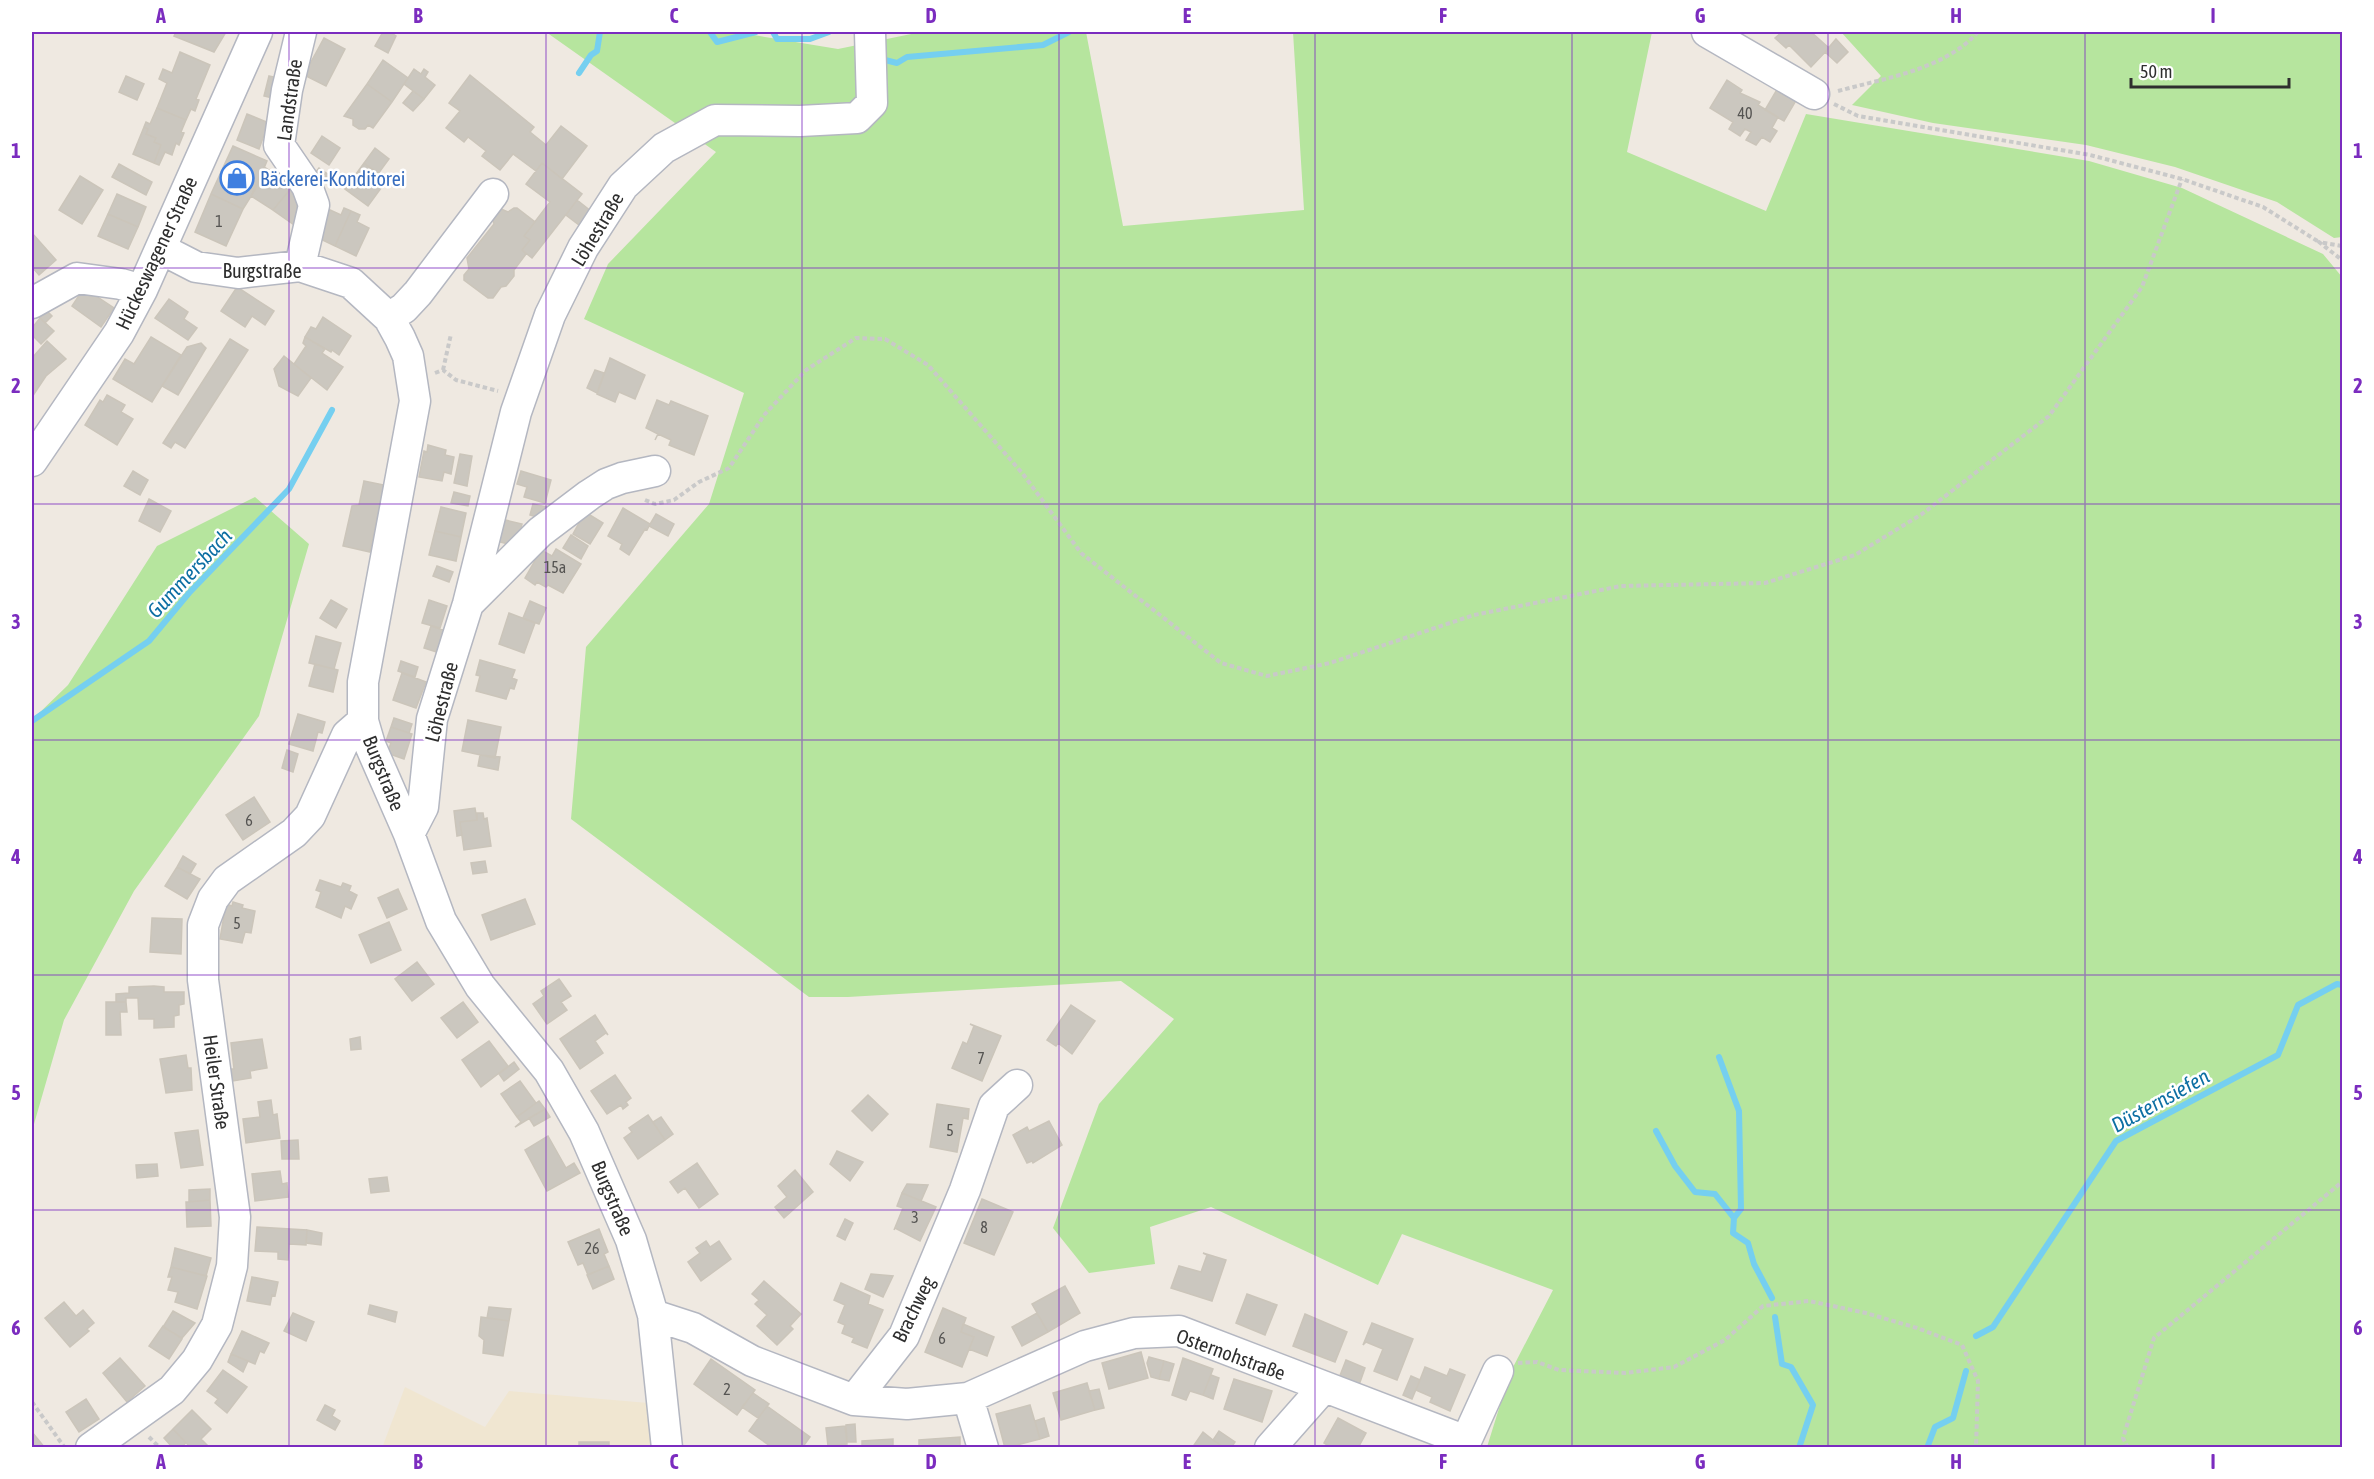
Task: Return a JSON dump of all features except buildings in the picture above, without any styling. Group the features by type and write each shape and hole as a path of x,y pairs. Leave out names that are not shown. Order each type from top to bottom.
{"street":[{"name":"Hückeswagener Straße","path":"32,460 119,333 142,290 257,32"},
{"name":"Landstraße","path":"300,266 314,206 307,186 279,145 287,90 301,32"},
{"name":"Löhestraße","path":"409,834 423,807 432,719 468,604 521,397 550,315 583,248 623,186 664,148 715,120 800,121 856,118 872,103 870,32"},
{"path":"1707,32 1814,94"},
{"path":"389,318 404,308 418,292 493,194"},
{"name":"Burgstraße","path":"161,249 196,267 238,273 300,266 351,283 389,318 408,356 415,401 363,682 363,722 370,745 409,834 441,921 480,986 549,1071 584,1132 631,1240 653,1316 667,1448"},
{"path":"32,303 77,278 121,284 142,290"},
{"name":"Löhestraße","path":"468,604 540,532 606,484 655,471"},
{"name":"Heiler Straße","path":"91,1448 172,1390 197,1360 217,1325 232,1266 235,1217 203,980 203,925 213,899 227,880 294,833 310,816 347,735 363,722"},
{"name":"Brachweg","path":"854,1400 904,1336 965,1190 994,1106 1017,1085"},
{"path":"653,1316 693,1328 753,1361 854,1400"},
{"name":"Osternohstraße","path":"854,1400 907,1404 968,1398 1085,1346 1134,1333 1179,1331 1465,1444 1498,1371"},
{"path":"1270,1448 1323,1388"},
{"path":"968,1398 983,1448"}],"path":[{"path":"1814,94 1833,92 1906,73 1937,61 1962,46 1978,32"},
{"path":"1814,94 1858,116 2090,155 2182,179 2263,207 2343,260"},
{"path":"606,484 655,504 674,500 699,482 729,468 765,414 806,370 856,338 885,339 928,365 1023,474 1082,553 1221,663 1267,676 1330,663 1474,615 1622,586 1765,583 1855,555 1922,514 2049,416 2142,287 2182,179"},
{"path":"2319,242 2343,246"},
{"path":"443,370 451,334"},
{"path":"443,370 456,380 521,397"},
{"path":"411,379 443,370"},
{"path":"2128,1448 2123,1438 2154,1338 2343,1182"},
{"path":"1498,1371 1522,1362 1537,1362 1559,1370 1625,1373 1674,1367 1725,1340 1763,1306 1809,1301 1866,1313 1917,1328 1962,1346 1978,1381 1976,1448"},
{"path":"32,1402 65,1448"}],"shaded area":[{"path":"405,1387 485,1427 509,1391 648,1403 655,1447 382,1448"}],"green space":[{"path":"546,32 735,32 838,49 921,32 1086,32 1123,226 1304,210 1293,32 1652,32 1627,152 1766,211 1806,114 2089,161 2182,188 2323,254 2342,277 2342,1447 1487,1447 1510,1373 1553,1290 1402,1234 1378,1285 1211,1207 1150,1227 1155,1264 1089,1273 1053,1228 1099,1104 1174,1019 1121,981 848,997 809,997 571,819 586,647 709,504 744,393 584,319 608,264 716,152"},
{"path":"1841,32 2342,32 2342,237 2334,238 2277,202 2175,167 2086,145 1933,123 1852,105 1881,76"},
{"path":"255,497 309,544 259,716 134,891 64,1020 32,1131 32,720 68,685 157,546"}],"waterway":[{"name":"Gummersbach","path":"579,73 591,55 597,51 600,32"},
{"name":"Gummersbach","path":"710,32 717,42 756,32"},
{"name":"Gummersbach","path":"773,32 777,39 810,39 829,32"},
{"name":"Gummersbach","path":"885,60 897,63 907,57 1043,45 1069,32"},
{"name":"Gummersbach","path":"32,721 149,641 189,593 289,489 332,410"},
{"name":"Düsternsiefen","path":"1976,1336 1993,1327 2116,1141 2278,1055 2298,1005 2337,984 2342,985"},
{"path":"1719,1057 1739,1111 1741,1209 1734,1218 1733,1233 1748,1243 1754,1264 1772,1298"},
{"path":"1656,1131 1675,1166 1695,1192 1715,1194 1734,1218"},
{"path":"1775,1317 1782,1364 1791,1367 1813,1405 1799,1448"},
{"name":"Düsternsiefen","path":"1927,1448 1935,1427 1953,1418 1966,1371"}],"place":[{"name":"Bäckerei-Konditorei","path":"237,178"}]}
